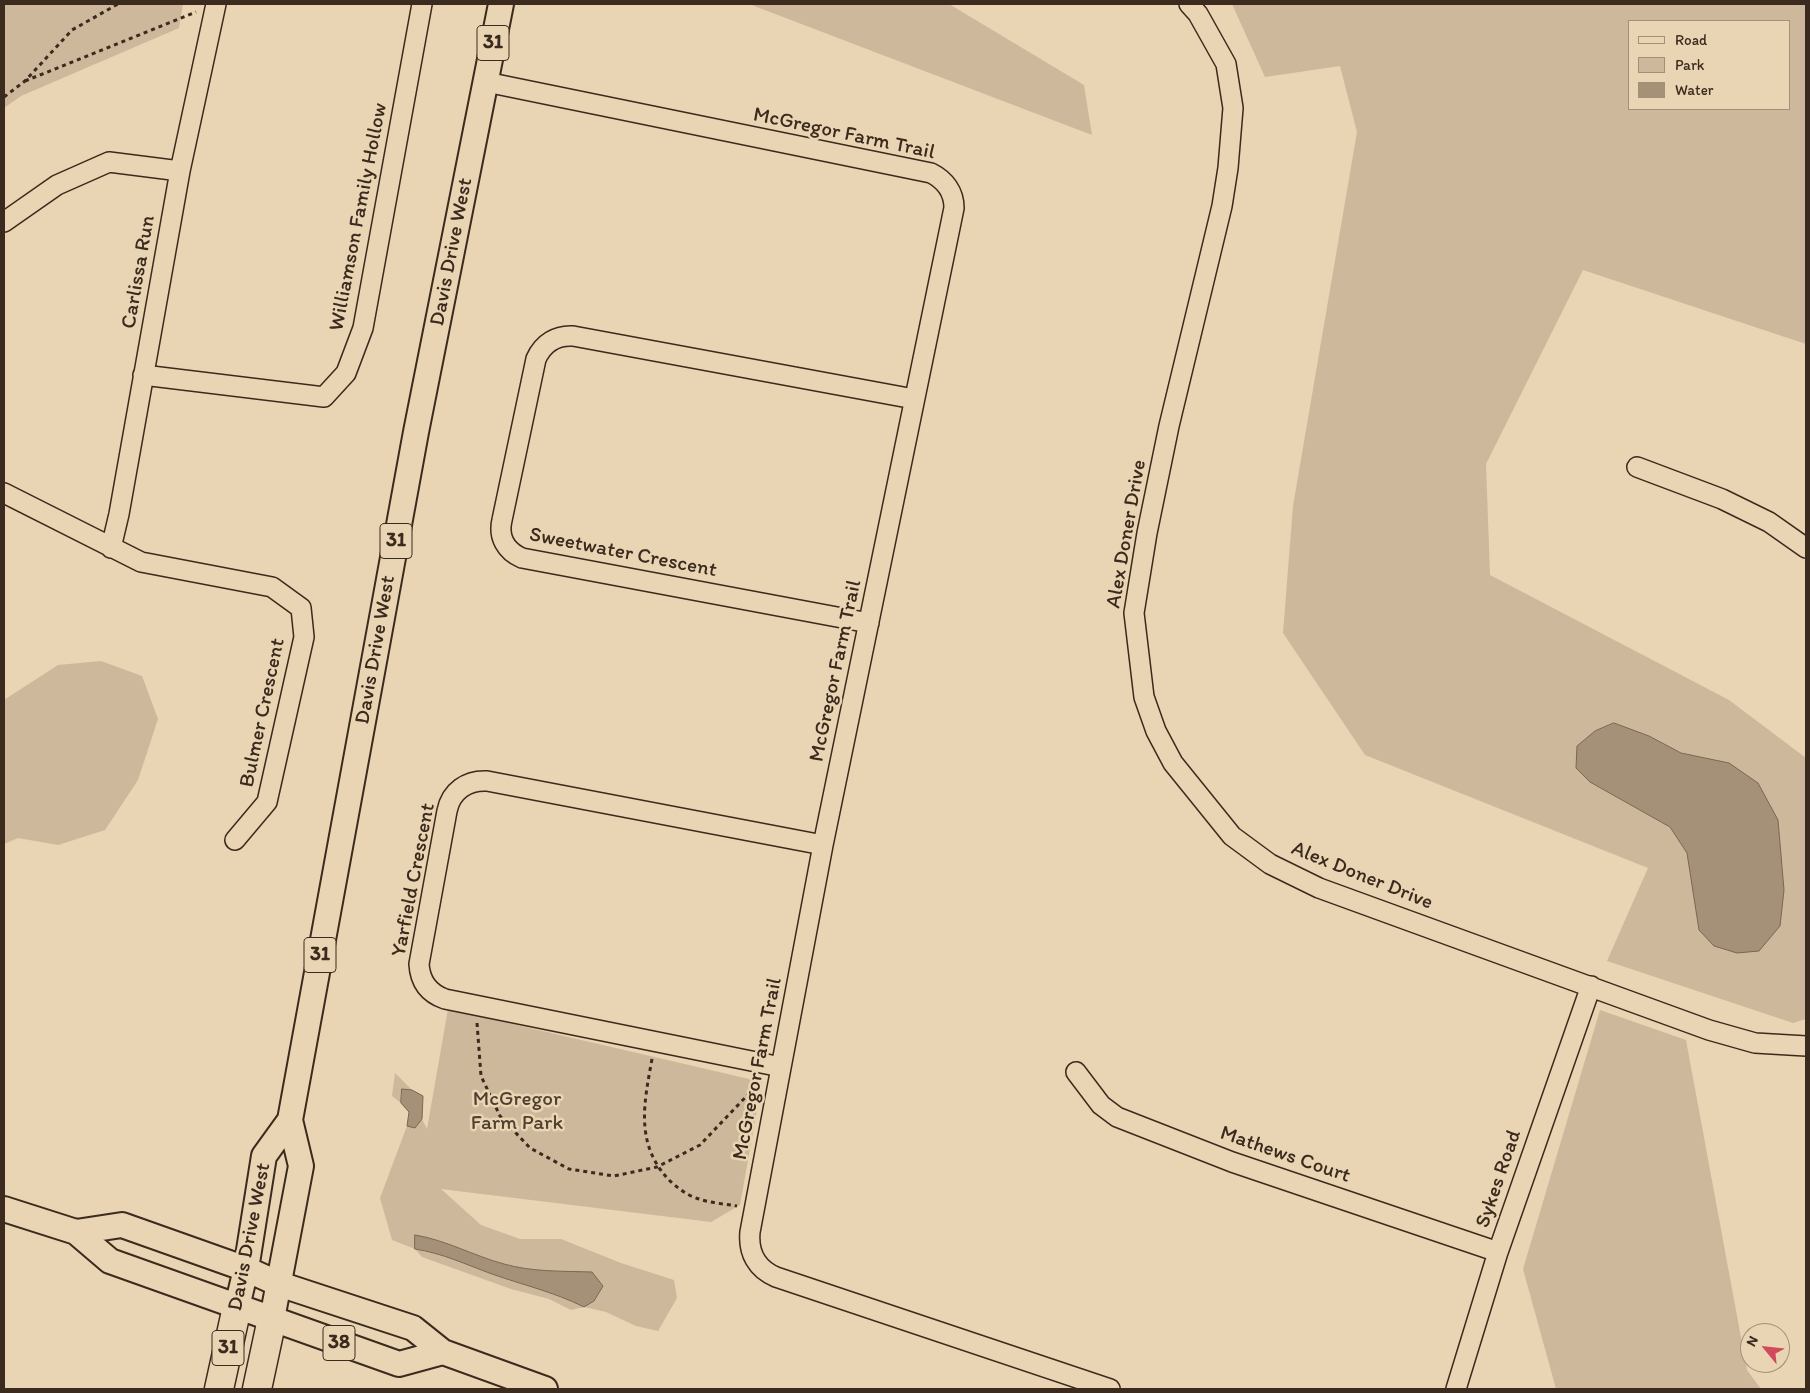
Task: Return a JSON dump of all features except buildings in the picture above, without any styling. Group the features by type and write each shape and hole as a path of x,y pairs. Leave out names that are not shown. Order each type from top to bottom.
{"highway":[{"name":"Davis Drive West","path":"219,1389 237,1306"},
{"name":"Davis Drive West","path":"257,1389 272,1319"}],"main road":[{"name":"Davis Drive West","path":"272,1319 301,1166 290,1120 416,432 501,4"},
{"name":"Davis Drive West","path":"237,1306 246,1269 264,1156 290,1120"},
{"name":"38","path":"4,1209 76,1232 110,1261 399,1364 443,1352"},
{"name":"38","path":"76,1232 122,1225 246,1269 279,1284 413,1328 443,1352 545,1389"}],"street":[{"name":"Carlissa Run","path":"111,548 119,514 142,375 180,171 216,4"},
{"name":"Williamson Family Hollow","path":"142,375 324,397 346,373 363,328 422,4"},
{"name":"Alex Doner Drive","path":"1189,4 1198,14 1226,64 1233,108 1222,206 1169,426 1147,533 1134,613 1144,697 1156,731 1172,763 1232,836 1270,864 1319,888 1709,1030 1756,1043 1806,1046"},
{"name":"McGregor Farm Trail","path":"486,82 931,173 939,178 950,191 954,208 778,1067 750,1232 751,1251 754,1260 760,1267 776,1277 1110,1389"},
{"path":"4,222 57,185 109,162 180,171"},
{"name":"Sweetwater Crescent","path":"869,623 522,558 509,550 503,541 501,531 502,520 536,359 545,346 558,338 573,336 914,399"},
{"path":"1637,467 1722,499 1769,522 1806,548"},
{"name":"Bulmer Crescent","path":"4,492 141,562 272,586 301,608 304,637 267,802 235,840"},
{"name":"Yarfield Crescent","path":"778,1067 445,999 434,994 424,982 419,967 448,806 453,796 465,785 476,781 487,781 823,845"},
{"name":"Sykes Road","path":"1456,1389 1498,1252 1591,986"},
{"name":"Mathews Court","path":"1076,1072 1102,1105 1117,1116 1232,1162 1498,1252"}],"path":[{"path":"4,97 26,81 72,30 118,4"},
{"path":"26,81 216,4"},
{"path":"477,1005 481,1076 500,1116 530,1148 570,1169 614,1176 657,1168 700,1145 778,1067"},
{"path":"655,1042 643,1118 646,1144 657,1168 675,1186 698,1199 741,1206"}],"green space":[{"path":"4,4 183,4 179,28 21,96 4,108"},
{"path":"749,4 949,4 1084,85 1092,135"},
{"path":"1232,4 1806,4 1806,344 1583,270 1486,464 1490,575 1729,700 1806,758 1806,1019 1793,1023 1607,961 1648,868 1365,755 1283,633 1293,506 1357,132 1340,66 1265,77"},
{"path":"101,661 142,676 158,719 138,780 105,830 58,845 18,838 4,844 4,700 58,665"},
{"name":"McGregor Farm Park","path":"448,1009 762,1082 740,1205 711,1222 441,1189 481,1225 520,1239 561,1239 621,1263 674,1280 677,1298 658,1331 636,1326 606,1312 584,1307 571,1310 549,1299 511,1289 422,1257 415,1249 392,1240 380,1198 407,1126 409,1112 392,1096 395,1073 412,1090 423,1096 422,1119 427,1129"},
{"path":"1600,1010 1686,1040 1740,1332 1740,1373 1749,1373 1761,1389 1556,1389 1523,1269"}],"water":[{"path":"1614,723 1649,736 1681,753 1729,763 1758,783 1778,820 1784,890 1780,926 1759,951 1737,953 1714,946 1699,930 1687,853 1670,827 1590,782 1576,768 1577,746 1595,731"},
{"path":"402,1089 412,1090 423,1096 422,1119 415,1128 407,1126 409,1112 401,1103"},
{"path":"415,1235 515,1267 547,1271 592,1272 603,1286 594,1301 584,1307 445,1256 415,1249"}]}
